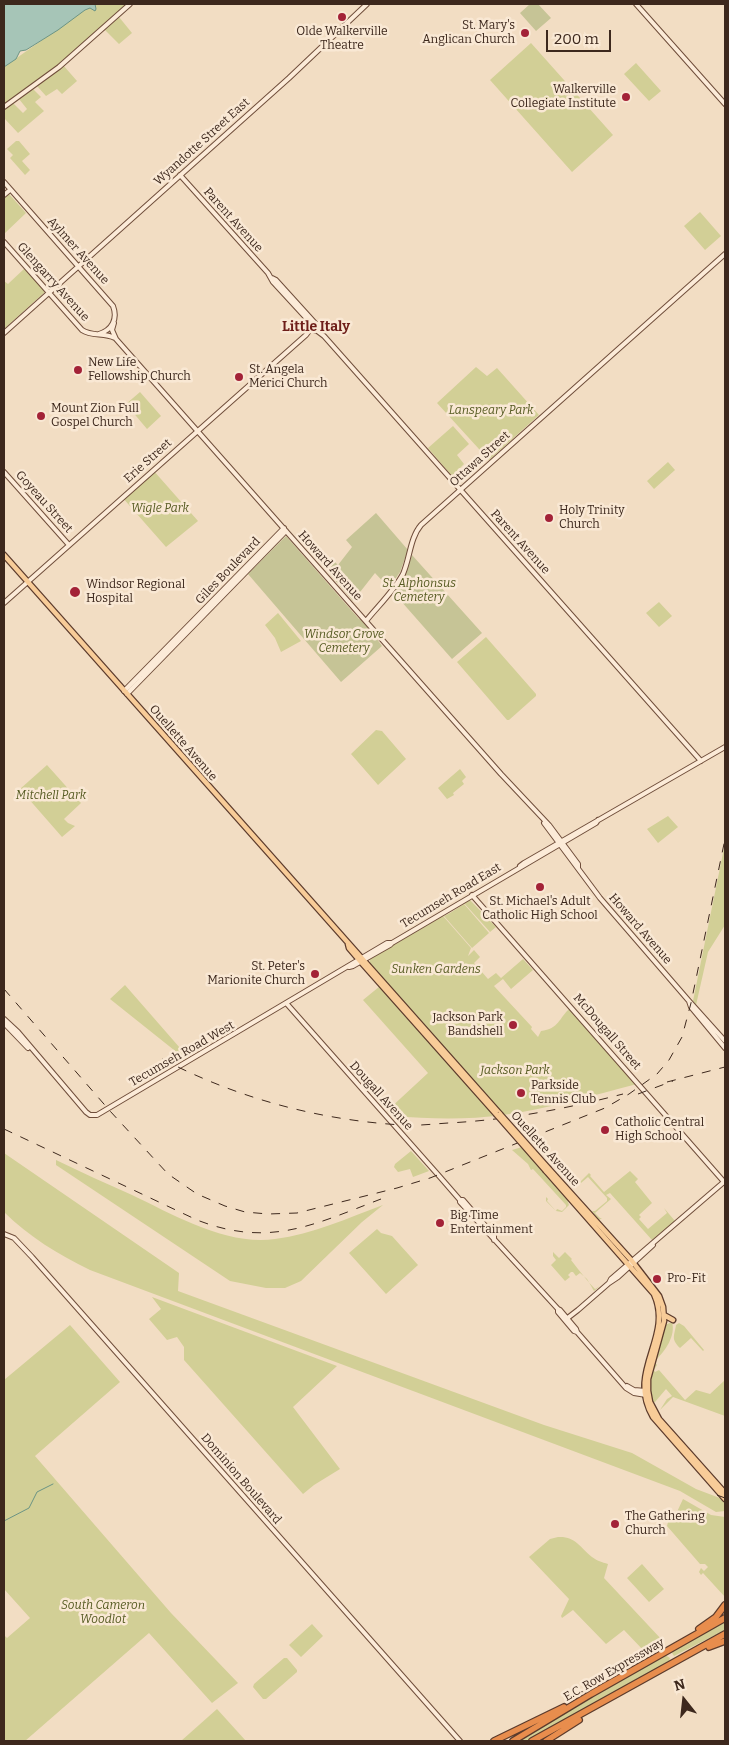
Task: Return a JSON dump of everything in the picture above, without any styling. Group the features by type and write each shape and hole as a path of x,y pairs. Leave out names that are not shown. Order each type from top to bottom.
{"highway":[{"path":"668,1650 714,1619 725,1605"},
{"name":"E.C. Row Expressway","path":"513,1741 591,1694 725,1618"},
{"name":"E.C. Row Expressway","path":"532,1741 725,1634"},
{"path":"675,1662 725,1640"},
{"path":"494,1741 591,1694"},
{"path":"546,1741 616,1695"}],"main road":[{"name":"Ouellette Avenue","path":"4,555 348,944 349,948 631,1264 655,1288 661,1301 664,1315 662,1333 646,1393"},
{"name":"Ouellette Avenue","path":"631,1264 654,1294 660,1313 656,1336 646,1371 646,1393"},
{"path":"664,1315 673,1320"},
{"path":"646,1393 659,1419 725,1493"},
{"path":"646,1393 648,1408 653,1417 725,1499"}],"street":[{"path":"4,107 59,67 130,4"},
{"name":"Wyandotte Street East","path":"4,333 290,77 367,4"},
{"path":"636,4 725,104"},
{"name":"Parent Avenue","path":"180,175 273,282 286,293 315,328 701,761"},
{"name":"Aylmer Avenue","path":"4,182 113,306 115,314 114,323"},
{"path":"4,195 10,190"},
{"name":"Glengarry Avenue","path":"4,242 82,330 88,333 108,335 116,339"},
{"name":"Ottawa Street","path":"366,621 402,574 418,528 725,254"},
{"path":"99,334 108,330 114,323"},
{"path":"114,323 112,330 116,339"},
{"name":"Erie Street","path":"6,601 315,328"},
{"name":"Howard Avenue","path":"116,339 541,819 578,864 578,868 600,898 725,1045"},
{"name":"Goyeau Street","path":"4,472 69,545"},
{"name":"Giles Boulevard","path":"125,692 285,530"},
{"path":"4,595 6,601"},
{"name":"Tecumseh Road East","path":"361,960 725,746"},
{"name":"McDougall Street","path":"472,895 725,1182"},
{"name":"Tecumseh Road West","path":"4,1021 18,1032 38,1058 86,1112 90,1115 97,1115 361,960"},
{"name":"Dougall Avenue","path":"287,1004 460,1200 491,1238 560,1310 623,1384 634,1390 646,1393"},
{"path":"567,1320 725,1182"},
{"name":"Dominion Boulevard","path":"4,1234 14,1238 32,1257 460,1741"}],"green space":[{"path":"93,4 128,4 54,69 4,104 4,67"},
{"path":"530,4 538,4 551,18 536,31 520,13"},
{"path":"119,17 132,33 119,44 105,30"},
{"path":"531,43 613,135 572,172 490,80"},
{"path":"636,63 661,91 649,101 624,74"},
{"path":"63,65 77,81 62,94 57,89 46,96 37,86"},
{"path":"33,89 41,97 35,102 44,111 18,133 4,118 4,109 13,103 23,113 27,109 19,99"},
{"path":"16,141 19,141 30,154 22,161 30,170 25,175 10,158 13,155 7,149"},
{"path":"9,194 26,213 4,234 4,199"},
{"path":"700,212 721,236 705,250 684,226"},
{"path":"25,268 45,292 4,329 4,281 8,284"},
{"name":"Lanspeary Park","path":"476,367 487,376 497,368 539,415 489,460 437,403"},
{"path":"140,392 161,416 147,429 126,404"},
{"path":"453,426 469,444 457,455 464,464 452,476 428,448"},
{"path":"668,462 675,470 654,489 647,481"},
{"name":"Wigle Park","path":"153,470 198,521 166,547 122,497"},
{"name":"St. Alphonsus Cemetery","path":"376,513 408,550 400,572 389,588 375,573 353,601 327,571 335,562 338,565 352,547 346,540"},
{"name":"Windsor Grove Cemetery","path":"286,536 359,619 362,619 382,646 341,682 248,574"},
{"name":"St. Alphonsus Cemetery","path":"412,555 482,633 452,659 393,592 404,576"},
{"path":"659,602 672,616 659,627 646,613"},
{"path":"278,613 301,641 281,652 275,638 265,625"},
{"path":"486,637 536,694 509,720 457,662"},
{"path":"376,730 382,731 406,759 378,785 351,754"},
{"name":"Mitchell Park","path":"47,765 81,803 64,819 75,826 62,837 20,789"},
{"path":"460,769 466,777 462,781 464,784 453,793 454,795 447,799 438,788"},
{"path":"668,816 678,827 658,843 647,829"},
{"path":"725,843 725,925 708,952 696,1005 693,1001"},
{"path":"470,900 496,927 490,932 464,903"},
{"path":"464,904 489,933 472,948 444,916"},
{"name":"Jackson Park","path":"443,916 471,948 468,956 474,950 480,957 474,963 488,979 496,973 501,978 523,959 533,970 511,989 503,979 494,986 532,1027 531,1029 538,1037 541,1031 552,1028 570,1008 637,1084 553,1105 503,1115 476,1118 393,1116 388,1110 428,1073 363,1000 385,982 370,964 370,959"},
{"path":"125,985 187,1056 187,1059 110,999"},
{"path":"522,1147 567,1199 569,1205 562,1212 556,1211 557,1209 562,1211 566,1205 533,1169 531,1170 528,1164 512,1150"},
{"path":"411,1151 429,1171 413,1177 410,1169 398,1172 394,1167 395,1164"},
{"path":"4,1153 179,1273 178,1291 544,1425 632,1453 696,1489 725,1500 725,1511 716,1512 680,1491 90,1270 44,1244 4,1212"},
{"path":"56,1160 183,1220 238,1238 257,1240 289,1237 330,1225 383,1205 362,1222 301,1281 285,1288 266,1288 230,1281 56,1165"},
{"path":"630,1171 638,1179 635,1182 652,1203 639,1215 641,1217 639,1219 648,1229 667,1213 664,1208 675,1221 652,1240 610,1193 606,1195 611,1199 595,1213 602,1218 599,1220 592,1211 595,1211 607,1201 607,1198 588,1177 580,1182 589,1173 604,1192"},
{"path":"377,1229 381,1233 392,1236 418,1265 386,1294 349,1253"},
{"path":"553,1252 559,1258 565,1252 584,1276 580,1273 576,1276 571,1272 568,1275 570,1277 565,1281 551,1265 556,1260"},
{"path":"152,1297 337,1366 293,1407 340,1469 303,1494 184,1360 184,1347 177,1337 167,1340 149,1319 161,1309"},
{"path":"672,1322 671,1338 666,1348 656,1360 665,1325"},
{"path":"679,1323 684,1326 703,1351 691,1338 680,1348 677,1345 674,1335 676,1325"},
{"name":"South Cameron Woodlot","path":"70,1325 120,1382 35,1456 171,1613 238,1683 212,1703 149,1633 25,1741 4,1741 4,1635 7,1638 30,1618 4,1589 4,1380"},
{"path":"655,1362 657,1365 654,1370 655,1372 659,1370 685,1400 696,1390 710,1394 725,1380 725,1416 673,1397 660,1410 667,1399 672,1396 666,1389 652,1403 650,1382"},
{"path":"683,1499 711,1515 725,1517 725,1597 703,1573 701,1575 699,1572 701,1568 704,1571 708,1567 705,1564 700,1564 667,1526 668,1522 676,1514"},
{"path":"558,1537 573,1540 594,1558 608,1564 604,1578 662,1640 644,1651 624,1630 606,1644 573,1610 562,1618 561,1616 569,1599 529,1557 550,1539"},
{"path":"642,1564 664,1589 649,1602 627,1578"},
{"path":"725,1620 725,1630 674,1656 672,1653 674,1650"},
{"path":"312,1624 323,1636 301,1657 289,1645"},
{"path":"665,1655 670,1658 669,1661 547,1730 526,1741 518,1741"},
{"path":"284,1658 287,1658 297,1672 266,1699 263,1699 253,1687 254,1684"},
{"path":"217,1709 246,1741 181,1741"}],"shaded area":[{"path":"4,4 95,4 96,9 95,11 90,8 85,10 58,30 26,50 20,51 16,59 4,67"}],"waterway":[{"path":"4,1521 29,1508 37,1492 53,1484"}],"railway":[{"path":"4,989 110,1111 168,1174 197,1194 225,1206 245,1212 268,1214 297,1213 430,1178 605,1108 657,1074 669,1060 682,1037 691,1003 725,839"},
{"path":"162,1059 219,1085 279,1105 340,1118 402,1125 470,1122 514,1116 558,1109 623,1094"},
{"path":"667,1082 725,1067"},
{"path":"638,1094 673,1081"},
{"path":"4,1129 197,1220 223,1228 269,1233 290,1230 334,1217 381,1199"},
{"path":"717,1495 725,1498"}],"place":[{"name":"Olde Walkerville Theatre","path":"342,17"},
{"name":"St. Mary's Anglican Church","path":"525,33"},
{"name":"Walkerville Collegiate Institute","path":"626,97"},
{"name":"New Life Fellowship Church","path":"78,370"},
{"name":"St. Angela Merici Church","path":"239,377"},
{"name":"Mount Zion Full Gospel Church","path":"41,416"},
{"name":"Holy Trinity Church","path":"549,518"},
{"name":"Windsor Regional Hospital","path":"75,592"},
{"name":"St. Michael's Adult Catholic High School","path":"540,887"},
{"name":"St. Peter's Marionite Church","path":"315,974"},
{"name":"Jackson Park Bandshell","path":"513,1025"},
{"name":"Parkside Tennis Club","path":"521,1093"},
{"name":"Catholic Central High School","path":"605,1130"},
{"name":"Big Time Entertainment","path":"440,1223"},
{"name":"Pro-Fit","path":"657,1279"},
{"name":"The Gathering Church","path":"615,1524"}],"district":[{"name":"Little Italy","path":"316,327"}],"park label":[{"name":"Sunken Gardens","path":"436,970"}]}
